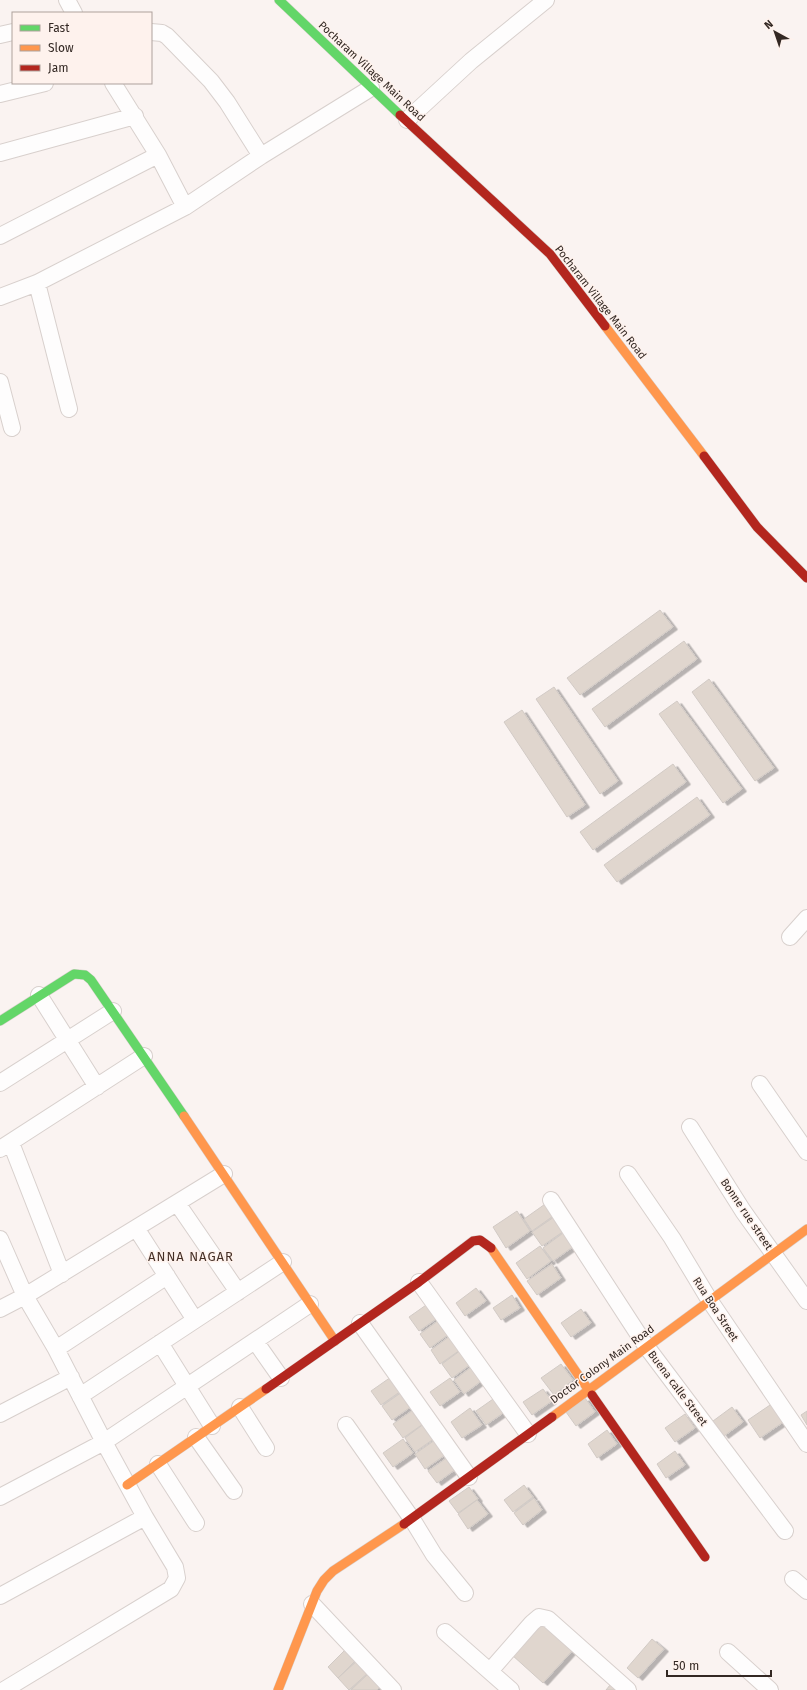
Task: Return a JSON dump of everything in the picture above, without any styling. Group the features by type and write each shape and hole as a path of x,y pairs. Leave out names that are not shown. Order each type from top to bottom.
{"street":[{"path":"67,0 73,12"},
{"name":"Pocharam Village Main Road","path":"279,0 371,88 550,254 757,527 789,562 807,578"},
{"path":"407,120 487,48 546,0"},
{"path":"0,35 12,32"},
{"path":"152,32 162,33 167,36 211,81 227,102 260,156"},
{"path":"0,94 41,84"},
{"path":"114,84 135,116 185,207"},
{"path":"0,297 37,283 185,207 260,156 371,88"},
{"path":"0,152 135,116"},
{"path":"0,236 158,156"},
{"path":"37,283 69,409"},
{"path":"0,382 12,428"},
{"path":"790,937 807,918"},
{"path":"0,1021 74,974 85,975 91,980 224,1174 335,1341"},
{"path":"39,995 98,1086"},
{"path":"0,1083 113,1010"},
{"path":"62,1274 6,1146 144,1056"},
{"path":"760,1084 807,1152"},
{"name":"Bonne rue street","path":"690,1127 743,1211 807,1300"},
{"path":"0,1309 62,1274 224,1174"},
{"name":"Rua Boa Street","path":"628,1174 672,1238 710,1301 807,1444"},
{"name":"Buena calle Street","path":"551,1200 646,1346 785,1531"},
{"path":"177,1203 238,1292"},
{"path":"136,1228 195,1320"},
{"name":"Doctor Colony Main Road","path":"281,1688 317,1591 324,1580 333,1571 412,1519 807,1229"},
{"path":"0,1239 25,1296 56,1349 127,1485 175,1567 177,1578 171,1589 4,1690"},
{"path":"127,1485 419,1282 473,1241 480,1240 489,1246 705,1557"},
{"path":"80,1396 283,1262"},
{"path":"56,1349 167,1276"},
{"path":"419,1282 528,1434"},
{"path":"0,1497 104,1442 310,1304"},
{"path":"360,1323 469,1477"},
{"path":"255,1341 281,1378"},
{"path":"160,1343 212,1426"},
{"path":"0,1414 71,1377"},
{"path":"240,1407 266,1448"},
{"path":"346,1425 412,1519 434,1555 465,1593"},
{"path":"196,1437 234,1491"},
{"path":"158,1464 196,1523"},
{"path":"0,1596 145,1517"},
{"path":"793,1579 807,1591"},
{"path":"312,1604 394,1690"},
{"path":"490,1671 539,1617 548,1620 628,1690"},
{"path":"445,1632 511,1690"},
{"path":"728,1652 770,1690"}],"building":[{"path":"660,610 673,627 580,695 567,678"},
{"path":"684,641 697,659 605,727 592,709"},
{"path":"709,679 774,768 755,781 692,692"},
{"path":"554,687 618,781 600,794 536,699"},
{"path":"677,701 742,789 723,803 659,714"},
{"path":"522,710 585,805 567,817 504,722"},
{"path":"673,764 686,782 593,850 580,832"},
{"path":"697,797 710,815 617,882 604,865"},
{"path":"548,1202 556,1214 532,1231 524,1219"},
{"path":"517,1211 530,1231 506,1248 493,1227"},
{"path":"557,1215 567,1229 542,1246 532,1232"},
{"path":"567,1230 577,1244 553,1261 543,1248"},
{"path":"540,1246 551,1261 527,1279 516,1263"},
{"path":"552,1264 561,1278 537,1295 527,1281"},
{"path":"476,1288 486,1301 465,1316 456,1303"},
{"path":"512,1295 520,1308 501,1320 493,1308"},
{"path":"429,1303 439,1317 419,1331 409,1317"},
{"path":"581,1309 591,1323 571,1337 561,1323"},
{"path":"439,1320 449,1334 430,1348 420,1334"},
{"path":"450,1336 460,1350 440,1364 431,1350"},
{"path":"461,1350 471,1364 452,1378 442,1364"},
{"path":"561,1364 573,1380 554,1395 541,1378"},
{"path":"474,1365 484,1379 464,1394 454,1380"},
{"path":"391,1377 401,1391 381,1405 371,1391"},
{"path":"450,1378 460,1392 440,1406 430,1392"},
{"path":"543,1389 552,1401 532,1415 523,1402"},
{"path":"402,1392 412,1406 392,1420 382,1406"},
{"path":"496,1397 506,1411 486,1425 476,1411"},
{"path":"585,1398 595,1412 576,1426 566,1412"},
{"path":"773,1403 785,1421 760,1438 748,1420"},
{"path":"732,1407 743,1422 724,1436 713,1421"},
{"path":"470,1408 482,1425 462,1438 451,1422"},
{"path":"413,1410 423,1424 403,1438 393,1424"},
{"path":"807,1411 807,1425 801,1415"},
{"path":"685,1414 695,1428 675,1442 665,1428"},
{"path":"425,1423 435,1438 415,1452 405,1438"},
{"path":"607,1430 617,1444 597,1458 588,1444"},
{"path":"403,1439 413,1453 393,1467 383,1453"},
{"path":"435,1440 445,1455 425,1469 415,1454"},
{"path":"675,1451 685,1465 666,1478 657,1464"},
{"path":"448,1457 456,1469 437,1483 428,1471"},
{"path":"524,1485 533,1497 513,1512 504,1500"},
{"path":"469,1487 478,1499 458,1513 449,1501"},
{"path":"534,1498 542,1510 523,1525 514,1513"},
{"path":"477,1500 488,1514 468,1529 458,1514"},
{"path":"542,1622 573,1650 543,1683 512,1655"},
{"path":"652,1639 664,1649 638,1678 627,1668"},
{"path":"347,1648 357,1659 338,1678 328,1667"},
{"path":"358,1660 369,1672 349,1690 338,1678"},
{"path":"369,1673 382,1685 377,1690 351,1690"},
{"path":"610,1685 616,1690 606,1690"}],"traffic: fast":[{"path":"279,0 400,115"},
{"path":"0,1021 74,974 85,975 91,980 184,1116"}],"traffic: slow":[{"path":"605,326 704,456"},
{"path":"184,1116 335,1341"},
{"path":"552,1417 807,1229"},
{"path":"491,1248 592,1395"},
{"path":"127,1485 266,1389"},
{"path":"278,1690 317,1591 324,1580 333,1571 404,1524"}],"traffic: jam":[{"path":"400,115 550,254 605,326"},
{"path":"704,456 757,527 807,578"},
{"path":"266,1389 419,1282 473,1241 480,1240 491,1248"},
{"path":"592,1395 705,1557"},
{"path":"404,1524 552,1417"}],"district":[{"name":"ANNA NAGAR","path":"191,1256"}]}
